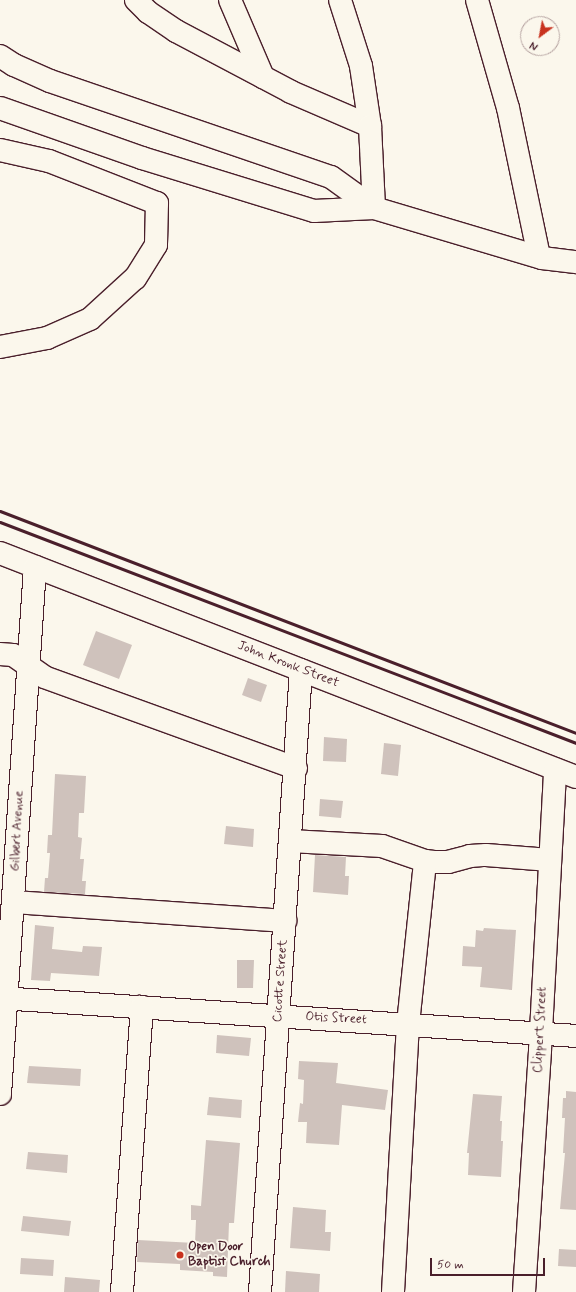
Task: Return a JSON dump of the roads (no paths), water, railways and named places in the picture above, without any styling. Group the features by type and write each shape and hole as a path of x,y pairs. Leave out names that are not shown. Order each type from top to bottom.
{"street":[{"path":"136,0 148,12 176,31 291,92 370,126"},
{"path":"230,0 263,77"},
{"path":"340,0 361,66 370,126 374,208"},
{"path":"477,0 508,108 539,257"},
{"path":"0,56 14,65 50,81 331,177 374,208 539,257 576,262"},
{"path":"0,108 142,158 314,211 374,208"},
{"path":"0,150 49,161 157,203 156,245 135,278 90,319 47,338 0,347"},
{"name":"John Kronk Street","path":"0,553 576,777"},
{"name":"Gilbert Avenue","path":"0,1094 3,998 14,902 35,567"},
{"path":"0,654 13,655 44,677 296,768"},
{"name":"Cicotte Street","path":"260,1292 296,768 301,670"},
{"name":"Clippert Street","path":"524,1292 541,1034 555,769"},
{"path":"290,841 382,846 424,861 448,862 470,856 486,855 550,860"},
{"path":"394,1292 408,1024 424,861"},
{"path":"14,902 285,921"},
{"name":"Otis Street","path":"3,998 576,1036"},
{"path":"122,1292 142,1007"}],"railway":[{"path":"0,511 576,733"},
{"path":"0,522 576,743"}],"place":[{"name":"Open Door Baptist Church","path":"180,1255"}]}
